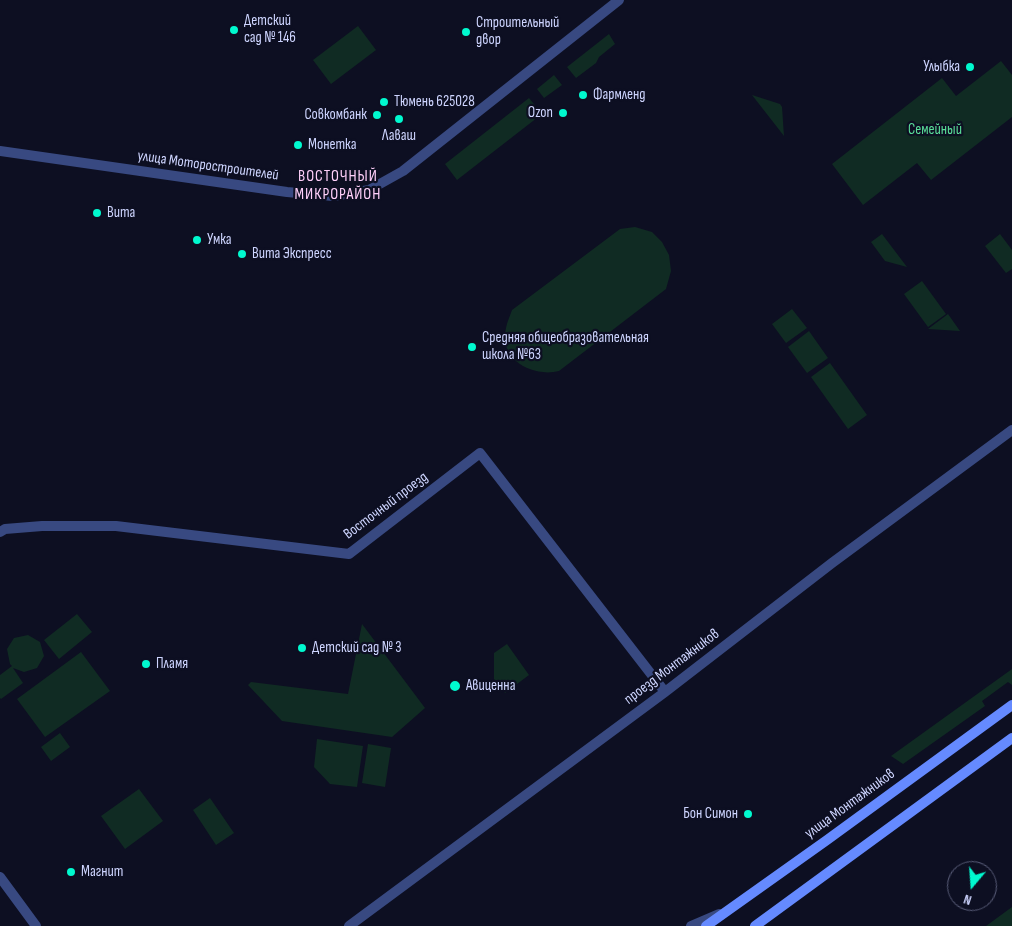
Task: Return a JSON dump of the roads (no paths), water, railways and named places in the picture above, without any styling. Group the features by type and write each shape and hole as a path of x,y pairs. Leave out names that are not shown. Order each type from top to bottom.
{"main road":[{"name":"улица Монтажников","path":"706,926 1012,705"},
{"path":"755,926 1012,738"}],"street":[{"name":"улица Моторостроителей","path":"0,152 287,192 333,196 361,192 376,186 403,170 619,0"},
{"name":"проезд Монтажников","path":"350,926 665,692 832,563 1012,430"},
{"name":"Восточный проезд","path":"0,532 5,529 42,526 116,526 348,554 480,453 665,692"},
{"path":"0,877 36,926"},
{"path":"762,926 799,894"},
{"path":"691,926 729,909"}],"place":[{"name":"Детский сад № 146","path":"234,30"},
{"name":"Строительный двор","path":"466,32"},
{"name":"Улыбка","path":"970,67"},
{"name":"Фармленд","path":"583,95"},
{"name":"Тюмень 625028","path":"384,102"},
{"name":"Ozon","path":"563,113"},
{"name":"Совкомбанк","path":"377,115"},
{"name":"Лаваш","path":"399,119"},
{"name":"Монетка","path":"298,145"},
{"name":"Вита","path":"97,213"},
{"name":"Умка","path":"197,240"},
{"name":"Вита Экспресс","path":"242,254"},
{"name":"Средняя общеобразовательная школа №63","path":"472,347"},
{"name":"Детский сад № 3","path":"302,648"},
{"name":"Пламя","path":"146,664"},
{"name":"Авиценна","path":"455,686"},
{"name":"Бон Симон","path":"748,814"},
{"name":"Магнит","path":"71,872"}],"district":[{"name":"ВОСТОЧНЫЙ МИКРОРАЙОН","path":"338,186"}],"park label":[{"name":"Семейный","path":"935,130"}]}
